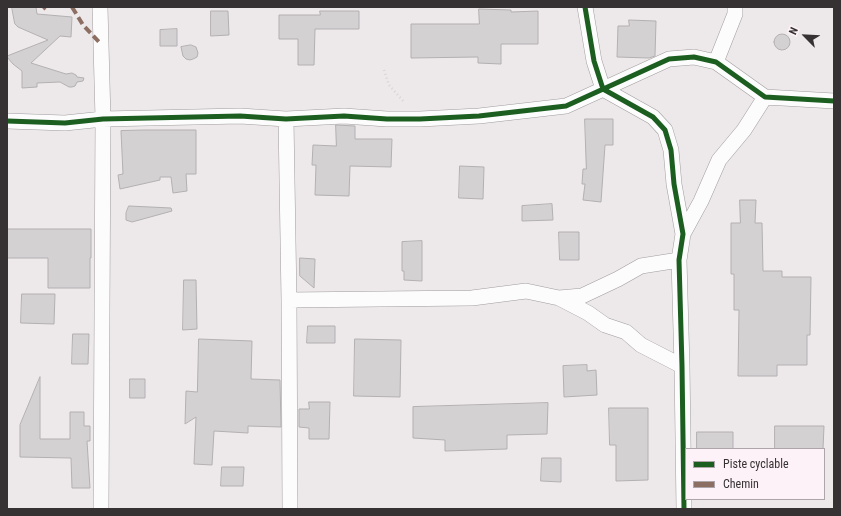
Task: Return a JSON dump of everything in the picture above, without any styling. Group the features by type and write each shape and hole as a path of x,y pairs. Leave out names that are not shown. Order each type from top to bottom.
{"street":[{"path":"100,7 103,119 101,509"},
{"path":"585,7 594,61 603,89 653,116 665,130 670,150 674,184 683,234 679,260 684,509"},
{"path":"716,62 735,14 735,7"},
{"path":"7,121 64,123 103,119 240,116 286,119 344,116 420,120 479,116 566,106 668,58 694,57 716,62 765,97 834,101"},
{"path":"683,234 701,201 720,160 744,130 765,97"},
{"path":"286,119 290,509"},
{"path":"559,298 582,296 641,266 679,260"},
{"path":"289,300 472,298 526,291 559,298 588,313 605,325 626,332 641,345 682,366"}],"path":[{"path":"384,70 389,85 420,120"}],"building":[{"path":"12,7 36,7 37,14 72,17 71,37 60,36 31,63 66,74 72,73 77,77 84,78 83,81 77,82 75,86 72,87 60,82 37,83 37,87 22,88 22,71 13,64 7,56 48,40 18,27 15,24"},
{"path":"479,9 511,10 511,12 538,11 538,44 501,44 501,64 478,63 478,57 411,58 411,24 479,24"},
{"path":"211,11 228,11 229,35 211,36"},
{"path":"320,11 359,11 359,29 315,29 314,65 298,65 298,39 279,39 279,15 320,15"},
{"path":"629,20 656,21 655,56 649,58 617,57 618,26 629,26"},
{"path":"177,29 177,46 160,46 160,30"},
{"path":"782,34 788,36 790,42 788,48 782,50 776,48 774,42 776,36"},
{"path":"191,45 196,47 198,53 197,57 190,60 183,56 181,47"},
{"path":"585,119 613,119 613,145 605,145 601,202 583,200 585,184 582,184 583,169 586,169"},
{"path":"336,125 355,126 355,139 392,139 391,167 350,166 349,196 315,195 316,165 312,165 313,145 336,146"},
{"path":"196,130 196,174 186,174 187,191 173,193 171,177 160,177 160,180 120,189 118,175 123,174 121,131"},
{"path":"460,166 484,167 483,199 459,198"},
{"path":"740,200 756,200 755,223 762,223 763,271 782,271 782,277 811,277 810,335 807,335 807,365 777,365 777,376 738,376 739,310 734,310 734,274 731,274 731,223 740,223"},
{"path":"552,204 553,220 522,221 522,206"},
{"path":"129,206 171,208 172,211 132,222 126,220 126,213"},
{"path":"7,229 91,229 90,288 48,288 48,258 7,258"},
{"path":"559,232 579,232 579,260 560,260"},
{"path":"422,241 422,281 404,280 404,271 402,271 402,242"},
{"path":"300,258 315,259 314,288 300,276"},
{"path":"184,280 196,280 197,329 183,330"},
{"path":"22,294 55,294 54,324 21,323"},
{"path":"308,326 335,326 335,343 307,343"},
{"path":"73,334 89,334 88,364 72,364"},
{"path":"199,339 252,341 251,379 280,380 281,427 248,426 248,433 214,431 212,465 194,464 196,417 185,424 186,391 197,392"},
{"path":"355,339 401,340 400,397 354,396"},
{"path":"587,365 587,371 596,370 597,395 564,397 563,366"},
{"path":"40,377 40,439 70,439 70,412 84,412 84,426 90,426 90,441 87,441 90,488 72,488 71,458 20,457 20,425"},
{"path":"130,379 145,379 145,398 130,398"},
{"path":"309,402 330,402 329,439 309,439 309,428 299,427 299,409 309,409"},
{"path":"548,403 547,434 507,435 507,449 445,451 445,440 413,438 413,407"},
{"path":"609,408 648,408 648,480 616,481 616,445 610,445"},
{"path":"775,426 824,426 823,448 775,448"},
{"path":"697,432 733,432 733,448 697,448"},
{"path":"542,458 561,458 561,482 541,481"},
{"path":"222,467 244,467 243,486 221,486"}],"marked path":[{"path":"72,7 83,25 100,43"}],"cycle path":[{"path":"585,7 594,61 603,89 653,117 665,130 671,150 674,184 683,234 679,260 684,509"},
{"path":"7,121 65,123 103,119 240,116 286,119 344,116 387,119 479,116 566,106 669,59 694,57 716,62 765,97 834,101"}]}
